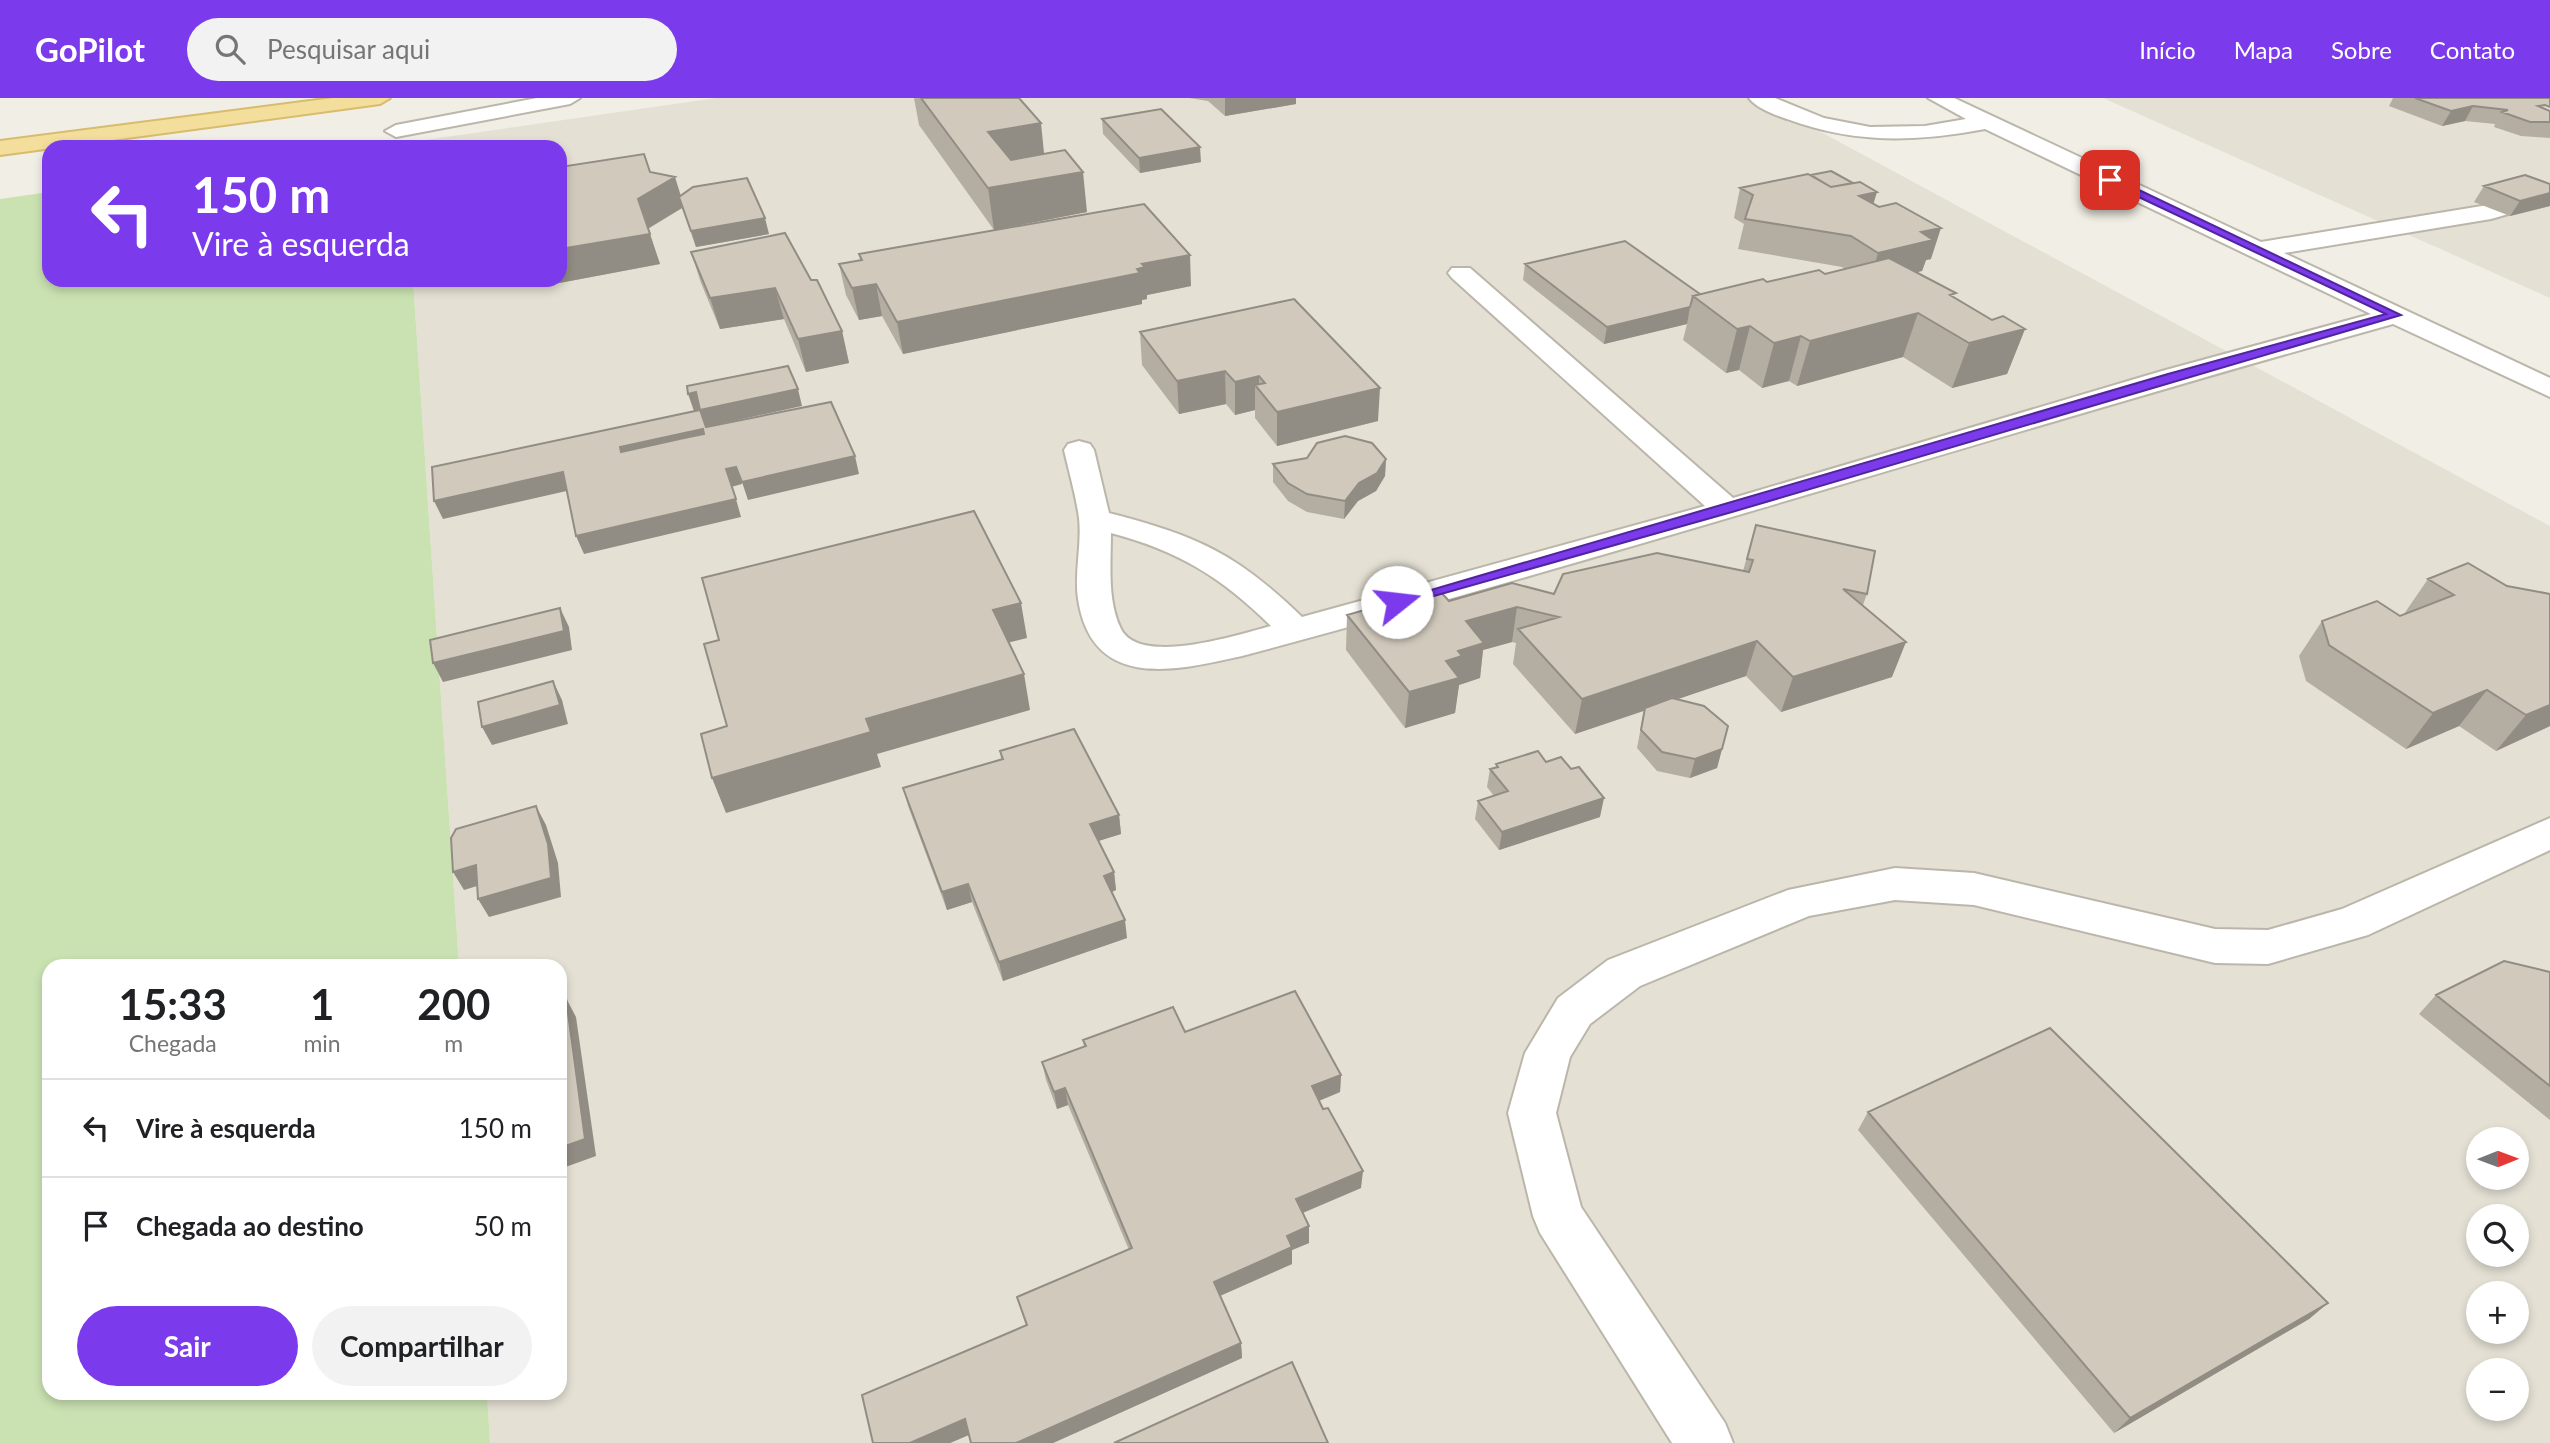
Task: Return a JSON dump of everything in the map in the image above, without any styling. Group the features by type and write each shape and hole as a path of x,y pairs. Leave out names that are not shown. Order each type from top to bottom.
{"main road":[{"path":"0,134 262,98"},
{"path":"61,140 380,98"},
{"path":"0,148 42,142"}],"street":[{"path":"396,131 570,98"},
{"path":"1759,98 1807,122 1859,134 1920,133 1987,122"},
{"path":"1938,98 2550,389"},
{"path":"2259,250 2491,212 2550,195"},
{"path":"1461,273 1727,510"},
{"path":"1079,450 1095,519 1095,597 1106,637 1130,654 1147,658 1185,657 1295,630 1727,510 2172,377 2396,315"},
{"path":"1095,519 1173,541 1206,557 1242,582 1295,630"},
{"path":"1705,1443 1558,1216 1532,1113 1548,1053 1574,1011 1624,973 1803,901 1895,884 1974,888 2137,930 2214,946 2268,947 2353,923 2550,833"}],"shaded area":[{"path":"716,98 1758,98 2550,526 2550,1443 490,1443 487,1400 567,1400 567,959 459,959 413,287 567,287 567,140 425,140"},
{"path":"2103,98 2550,98 2550,298"}],"green space":[{"path":"42,193 42,287 413,287 459,959 42,959 42,1400 487,1400 490,1443 0,1443 0,199"}],"building":[{"path":"921,98 1019,98 1041,123 988,132 1011,160 1065,150 1083,172 988,188"},
{"path":"2415,98 2550,98 2550,107 2538,106 2550,111 2550,122 2530,122 2502,112 2508,110 2473,106 2451,111"},
{"path":"1161,109 1200,147 1139,158 1102,119"},
{"path":"644,154 650,172 675,177 638,199 650,234 567,248 567,166"},
{"path":"1831,171 1853,183 1831,187 1811,175"},
{"path":"1808,174 1831,187 1860,182 1877,192 1859,196 1879,207 1896,203 1941,228 1921,232 1933,240 1878,253 1851,236 1745,219 1753,195 1740,188"},
{"path":"2525,175 2550,184 2550,193 2520,201 2484,186"},
{"path":"747,178 765,218 691,231 679,197 693,187"},
{"path":"1144,204 1190,255 1142,264 1145,267 1137,269 1140,273 897,322 876,284 852,288 839,264 862,260 859,254"},
{"path":"785,233 811,280 817,280 842,331 798,339 775,288 710,298 691,252"},
{"path":"1625,241 1700,294 1693,296 1690,307 1607,327 1525,264"},
{"path":"1889,258 1956,293 1950,295 1992,320 2003,316 2025,329 1969,343 1918,313 1810,341 1801,336 1774,343 1750,326 1737,329 1693,296 1763,279 1767,282 1819,270 1825,274"},
{"path":"1294,299 1380,388 1277,412 1255,385 1265,383 1259,376 1235,382 1225,371 1177,381 1140,332"},
{"path":"788,366 798,389 700,410 696,392 688,394 687,386"},
{"path":"831,402 855,456 742,482 736,467 726,469 736,499 576,536 563,472 434,501 432,467 700,410 706,427","holes":["703,429 704,434 621,452 620,447"]},
{"path":"1345,436 1372,443 1386,459 1377,473 1359,483 1345,501 1307,494 1288,483 1273,464 1307,458 1317,443"},
{"path":"974,511 1021,603 993,610 1024,674 866,719 871,732 712,778 701,734 727,726 704,644 719,640 702,578"},
{"path":"1756,525 1875,551 1867,594 1843,589 1906,642 1793,677 1757,641 1582,699 1518,629 1559,617 1517,607 1466,621 1484,643 1458,651 1462,656 1446,661 1459,678 1409,692 1347,615 1438,589 1449,601 1512,583 1554,594 1563,574 1657,553 1749,572 1753,560 1747,559"},
{"path":"2468,563 2507,586 2550,594 2550,705 2526,715 2487,690 2433,713 2329,645 2322,621 2377,601 2400,616 2454,595 2428,579"},
{"path":"560,608 564,631 433,663 430,640"},
{"path":"553,681 560,705 482,727 478,702"},
{"path":"1672,698 1704,706 1728,726 1722,749 1695,759 1662,752 1641,730 1645,708"},
{"path":"1074,729 1119,815 1090,824 1114,872 1104,876 1125,920 999,962 968,884 942,892 903,788 1003,759 1000,751"},
{"path":"1538,751 1546,762 1561,757 1571,769 1579,767 1604,798 1502,832 1478,801 1508,791 1490,769 1498,767 1496,764"},
{"path":"536,806 548,844 551,878 478,899 476,865 453,872 451,838 456,829"},
{"path":"2504,961 2550,972 2550,1086 2436,995"},
{"path":"1295,991 1341,1075 1312,1086 1323,1109 1328,1108 1363,1171 1296,1199 1309,1226 1287,1236 1292,1247 1214,1282 1241,1343 1016,1443 971,1443 965,1419 910,1443 873,1443 862,1395 1027,1325 1017,1297 1132,1248 1065,1088 1054,1092 1042,1062 1086,1046 1083,1040 1173,1007 1185,1032"},
{"path":"567,1005 585,1139 567,1145"},
{"path":"2050,1028 2328,1303 2130,1418 1868,1112"},
{"path":"1292,1362 1328,1443 1114,1443"}],"route":[{"path":"1397,602 1727,510 2172,377 2396,315 2110,180"}]}
